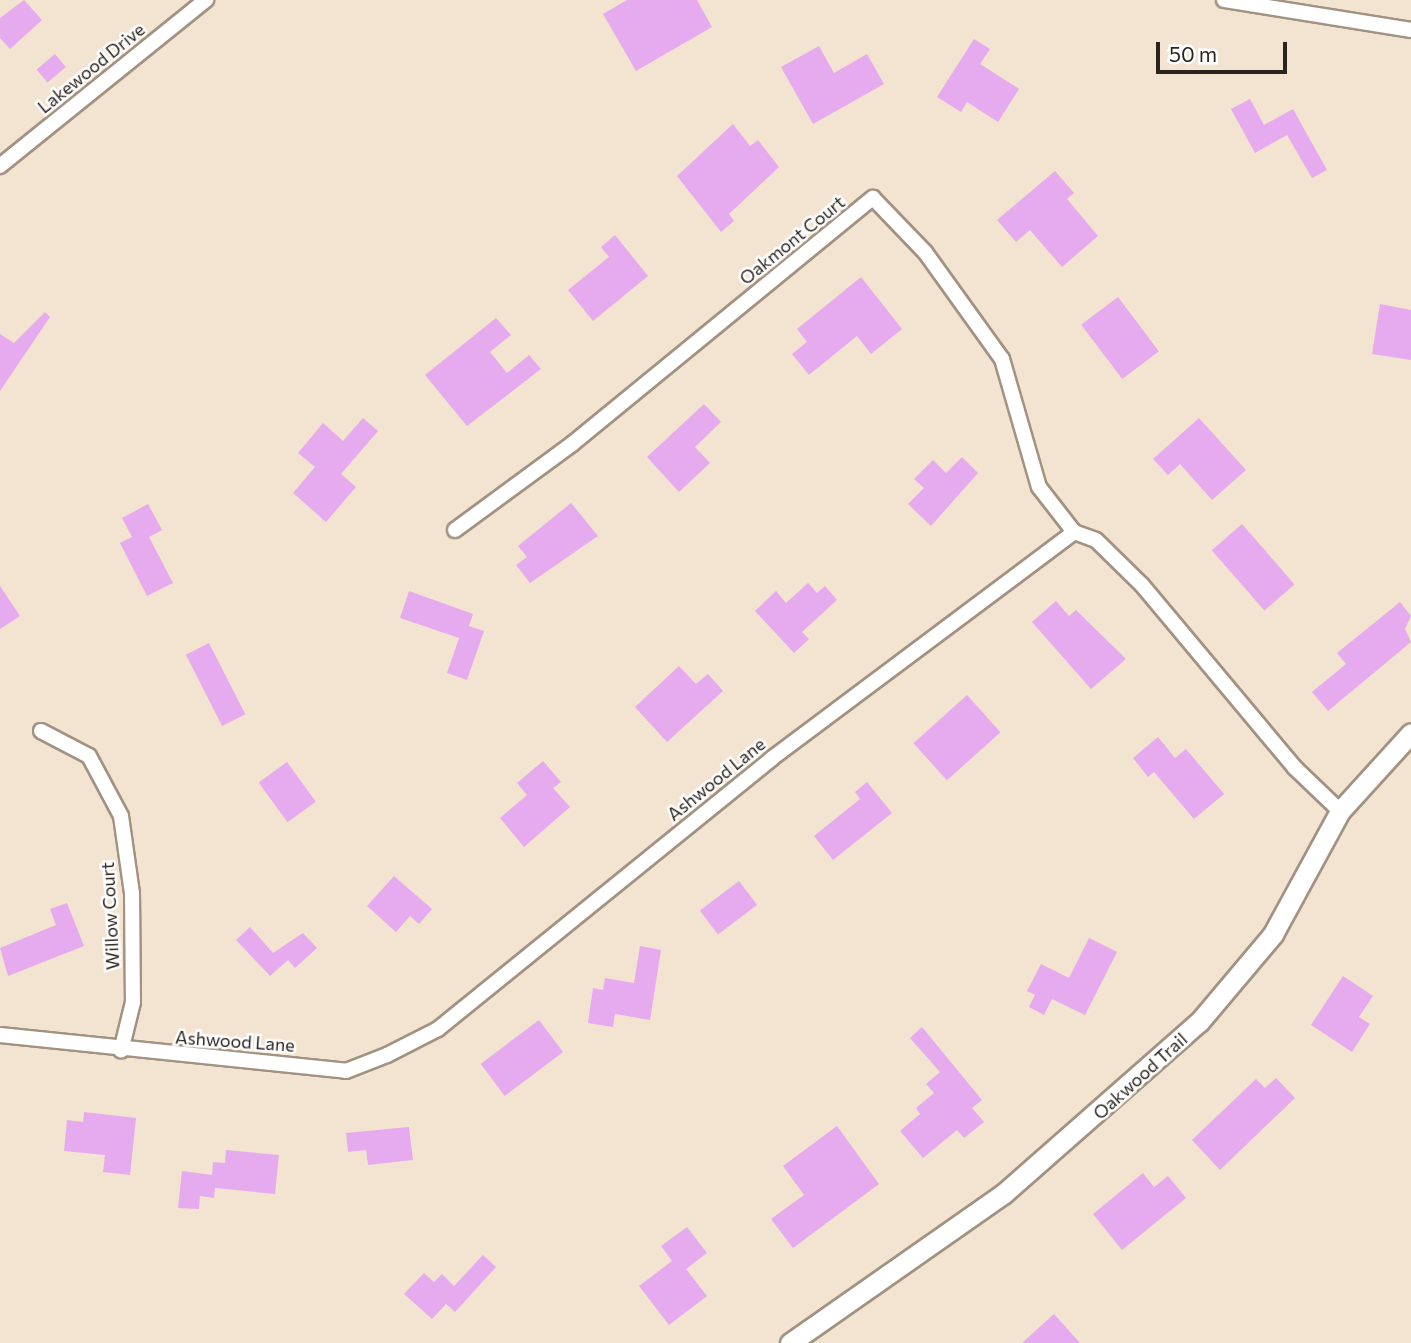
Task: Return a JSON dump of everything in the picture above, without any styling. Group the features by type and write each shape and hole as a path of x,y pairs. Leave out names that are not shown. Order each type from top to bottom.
{"street":[{"name":"Lakewood Drive","path":"0,166 206,0"},
{"path":"1224,0 1411,30"},
{"name":"Oakmont Court","path":"454,530 572,444 873,198 925,252 1002,359 1039,488 1074,532"},
{"path":"1074,532 1096,540 1142,584 1295,768 1340,811"},
{"name":"Ashwood Lane","path":"0,1035 121,1051 346,1071 438,1029 771,759 1074,532"},
{"name":"Willow Court","path":"41,731 89,756 121,816 132,893 133,1002 121,1051"},
{"name":"Oakwood Trail","path":"790,1343 1003,1194 1199,1021 1273,934 1340,811 1411,733"}],"building":[{"path":"24,0 42,20 10,49 0,38 0,18"},
{"path":"627,0 697,0 712,27 636,71 603,14"},
{"path":"974,39 990,49 980,64 1019,89 998,122 967,102 961,112 937,97"},
{"path":"819,46 834,73 867,54 884,84 813,124 781,67"},
{"path":"55,54 66,67 48,82 37,69"},
{"path":"1250,99 1264,125 1293,109 1327,170 1312,178 1287,135 1255,153 1231,109"},
{"path":"733,124 750,146 758,140 779,167 729,214 734,221 721,232 677,176"},
{"path":"1055,171 1074,193 1067,199 1098,236 1062,267 1030,230 1016,242 997,220"},
{"path":"615,235 648,276 593,321 568,290 609,257 601,247"},
{"path":"861,277 902,329 871,354 857,336 809,375 792,354 807,342 797,329"},
{"path":"1118,297 1159,351 1122,379 1081,325"},
{"path":"1380,304 1411,310 1411,360 1372,354"},
{"path":"45,312 50,317 0,391 0,334 14,343"},
{"path":"496,318 511,335 490,352 507,373 529,355 541,369 467,426 425,375"},
{"path":"704,404 721,422 695,447 710,463 679,492 647,457"},
{"path":"363,418 378,431 341,474 356,487 326,522 293,493 315,467 298,453 323,423 343,441"},
{"path":"1199,418 1246,470 1212,500 1180,464 1168,475 1153,459"},
{"path":"962,457 978,473 931,526 908,504 924,488 914,479 933,460 946,473"},
{"path":"571,503 598,536 530,583 516,565 527,557 518,546"},
{"path":"148,504 162,530 149,537 173,583 147,596 120,543 132,537 122,518"},
{"path":"1242,524 1294,584 1264,611 1212,550"},
{"path":"808,583 817,593 825,586 837,600 802,632 809,639 794,653 755,611 776,591 786,603"},
{"path":"0,586 20,616 0,629"},
{"path":"409,591 473,614 469,626 484,631 467,680 447,673 459,638 400,618"},
{"path":"1056,601 1069,616 1076,610 1126,659 1091,689 1032,622"},
{"path":"1400,602 1411,616 1405,629 1411,642 1328,711 1312,692 1346,664 1337,653"},
{"path":"209,643 245,714 222,726 186,655"},
{"path":"679,666 696,684 708,674 723,691 667,742 635,707"},
{"path":"967,695 1000,732 947,780 913,743"},
{"path":"1158,737 1175,758 1186,749 1224,794 1194,819 1154,772 1148,777 1133,758"},
{"path":"543,761 561,782 553,788 570,807 524,847 500,818 527,795 517,783"},
{"path":"287,762 316,802 287,822 259,783"},
{"path":"867,782 892,813 833,860 814,836 860,799 855,792"},
{"path":"394,876 432,909 419,924 410,916 396,932 367,906"},
{"path":"739,881 757,905 718,934 700,910"},
{"path":"67,903 84,946 8,976 0,948 56,925 50,909"},
{"path":"250,927 273,953 303,933 317,948 295,968 288,960 270,976 236,940"},
{"path":"1089,938 1117,952 1085,1015 1052,999 1044,1015 1029,1007 1035,995 1027,991 1041,964 1069,978"},
{"path":"640,946 661,950 650,1020 615,1014 613,1027 588,1023 593,988 603,990 605,978 634,983"},
{"path":"1343,976 1373,996 1359,1017 1370,1024 1352,1052 1311,1025"},
{"path":"539,1020 563,1052 505,1096 481,1064"},
{"path":"922,1027 982,1100 972,1108 984,1122 964,1138 957,1130 923,1158 900,1131 920,1114 916,1108 934,1093 926,1084 940,1072 910,1038"},
{"path":"1276,1078 1295,1098 1220,1170 1192,1140 1256,1079 1265,1088"},
{"path":"84,1112 136,1118 130,1175 103,1172 105,1155 64,1151 67,1120 83,1122"},
{"path":"837,1126 879,1184 793,1248 771,1219 804,1195 783,1166"},
{"path":"409,1127 413,1160 368,1165 366,1150 348,1152 346,1133"},
{"path":"226,1150 279,1155 275,1194 215,1188 214,1198 200,1196 199,1209 178,1208 182,1171 212,1175 213,1162 225,1163"},
{"path":"1143,1173 1154,1187 1168,1176 1186,1198 1122,1250 1093,1214"},
{"path":"687,1227 707,1253 686,1269 707,1296 669,1325 639,1286 672,1261 661,1246"},
{"path":"483,1255 496,1267 455,1312 446,1304 432,1319 404,1294 424,1273 434,1282 442,1274 454,1286"},
{"path":"1054,1314 1080,1343 1022,1343"}]}
